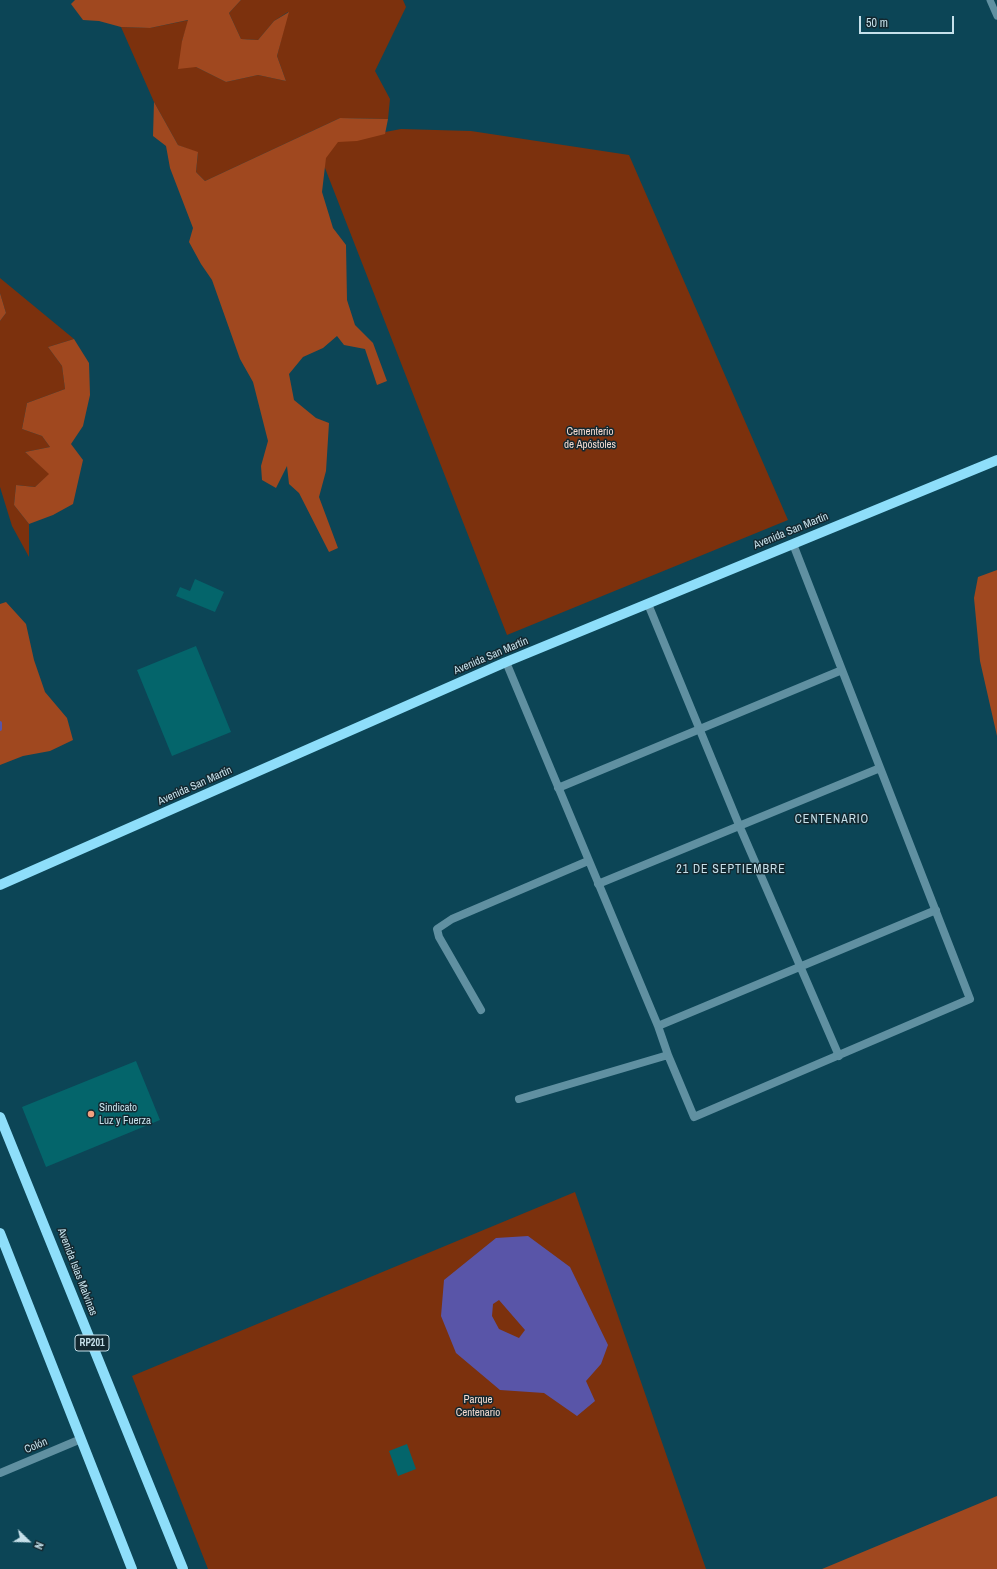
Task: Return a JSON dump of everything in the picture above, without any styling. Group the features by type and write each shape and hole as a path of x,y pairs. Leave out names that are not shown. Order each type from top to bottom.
{"main road":[{"name":"Avenida San Martín","path":"0,885 506,662 997,460"},
{"name":"Avenida Islas Malvinas","path":"0,1117 183,1569"},
{"path":"1,1238 132,1569"}],"street":[{"path":"506,662 658,1026 668,1055 694,1117 970,999 793,544"},
{"path":"648,604 739,825 801,965 839,1056"},
{"path":"558,788 699,728 842,670"},
{"path":"598,884 880,768"},
{"path":"481,1010 439,937 437,929 452,919 588,861"},
{"path":"658,1026 801,965 936,910"},
{"path":"519,1100 668,1055"},
{"name":"Colón","path":"0,1473 81,1439"}],"lane":[{"path":"990,0 997,16"}],"green space":[{"path":"241,0 403,0 406,7 375,71 390,99 388,119 340,118 205,181 196,172 198,153 178,145 154,102 121,27 150,28 189,20 182,41 196,67 226,82 258,75 286,81 277,56 288,12 274,21 258,40 241,39 229,13"},
{"name":"Cementerio de Apóstoles","path":"401,129 471,131 629,155 788,520 507,635 316,145"},
{"path":"0,278 74,339 48,347 62,366 65,389 27,403 22,429 42,436 50,447 25,452 50,474 35,487 16,485 14,505 29,524 29,557 12,526 0,487 0,321 6,313 0,293"},
{"name":"Parque Centenario","path":"575,1192 706,1569 208,1569 132,1376"}],"shaded area":[{"path":"75,0 241,0 229,13 241,39 258,40 274,21 289,12 277,56 286,81 258,75 226,82 196,67 178,69 182,41 188,20 150,28 121,27 99,21 83,20 71,4"},
{"path":"154,102 178,145 198,152 196,172 205,181 340,118 388,119 385,134 357,141 338,142 326,158 322,192 333,228 346,245 347,300 355,325 373,343 387,381 377,385 365,349 344,345 337,336 323,348 303,357 289,374 294,400 316,418 329,423 326,471 319,497 338,548 329,552 299,493 289,484 287,466 276,488 262,480 261,466 268,441 253,382 240,359 212,280 189,242 193,228 170,168 166,146 153,136"},
{"path":"0,293 6,313 0,321"},
{"path":"74,339 89,363 90,395 83,426 71,444 83,460 73,504 53,515 29,524 14,505 16,485 35,487 49,474 25,452 50,447 42,436 22,429 27,403 65,389 62,366 48,347"},
{"path":"997,570 997,736 980,661 974,598 978,577"},
{"path":"6,602 26,624 34,660 45,692 67,718 73,740 50,751 23,756 0,765 0,604"},
{"path":"528,1236 570,1267 608,1345 601,1364 586,1381 595,1401 577,1416 544,1393 500,1390 456,1353 441,1316 444,1280 496,1238","holes":["499,1300 525,1330 519,1338 499,1329 492,1316 493,1304"]},
{"path":"997,1496 997,1569 822,1569"}],"building":[{"path":"195,579 224,592 215,612 176,596 180,587 190,591"},
{"path":"196,646 231,732 172,756 137,670"},
{"name":"Sindicato Luz y Fuerza","path":"136,1061 160,1120 46,1167 22,1107"},
{"path":"407,1444 416,1469 398,1476 389,1451"}],"waterway":[{"path":"0,723 0,729"}],"place":[{"name":"Sindicato Luz y Fuerza","path":"91,1114"}],"district":[{"name":"CENTENARIO","path":"832,820"},
{"name":"21 DE SEPTIEMBRE","path":"731,870"}]}
